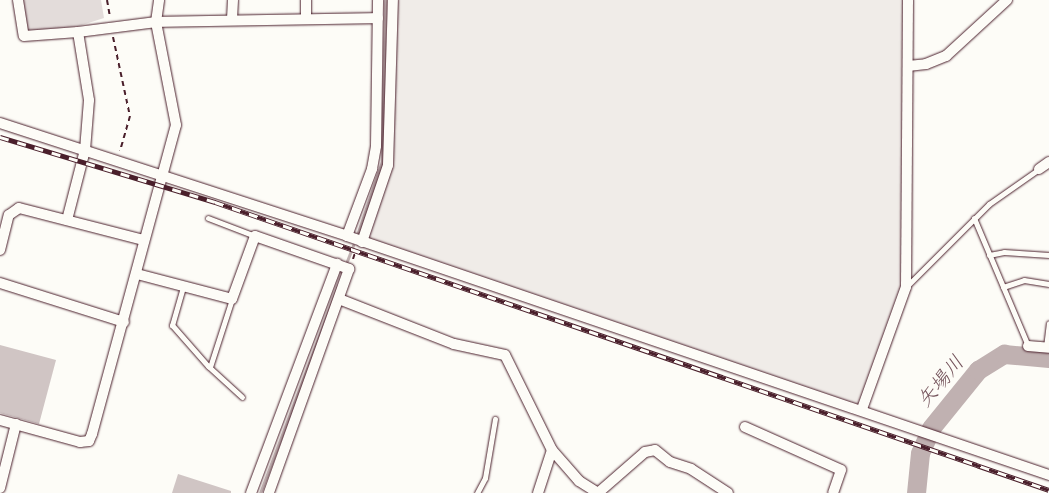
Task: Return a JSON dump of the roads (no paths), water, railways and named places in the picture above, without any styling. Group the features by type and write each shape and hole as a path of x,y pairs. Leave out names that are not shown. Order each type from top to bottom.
{"street":[{"path":"18,0 24,36 78,32 156,22 306,17 378,18"},
{"path":"0,420 80,442 89,440 124,322 144,240 176,125 156,22 159,0"},
{"path":"232,0 232,19"},
{"path":"306,0 306,17"},
{"path":"348,236 372,169 376,146 378,0"},
{"path":"359,246 388,165 393,0"},
{"path":"862,409 906,287 908,0"},
{"path":"908,66 926,64 946,56 1007,0"},
{"path":"67,220 85,150 89,100 78,32"},
{"path":"0,123 348,236 359,246 862,409 869,415 1049,474"},
{"path":"1038,169 1049,162"},
{"path":"0,250 13,210 67,220 144,240"},
{"path":"137,274 232,299 255,236 349,269 269,493"},
{"path":"251,493 337,264"},
{"path":"0,283 124,322"},
{"path":"339,299 454,344 505,355 552,450 579,481 598,493 645,452 655,450 670,462 691,469 728,493"},
{"path":"1028,346 1048,348"},
{"path":"0,488 16,424"},
{"path":"744,427 841,470 833,493"},
{"path":"538,493 552,450"}],"lane":[{"path":"906,287 969,227 974,218 1038,169"},
{"path":"208,218 255,236"},
{"path":"974,218 1028,346"},
{"path":"990,256 1004,252 1049,255"},
{"path":"1003,287 1024,280 1049,284"},
{"path":"184,286 172,325 210,367 242,397"},
{"path":"210,367 232,299"},
{"path":"1048,348 1049,323"},
{"path":"477,493 485,478 495,419"}],"waterway":[{"path":"358,232 382,161 385,0"},
{"path":"347,261 353,245"},
{"path":"260,493 338,285"},
{"name":"矢場川","path":"916,493 920,453 931,428 978,370 1004,354 1049,358"}],"railway":[{"path":"0,137 215,202 1049,490"}]}
